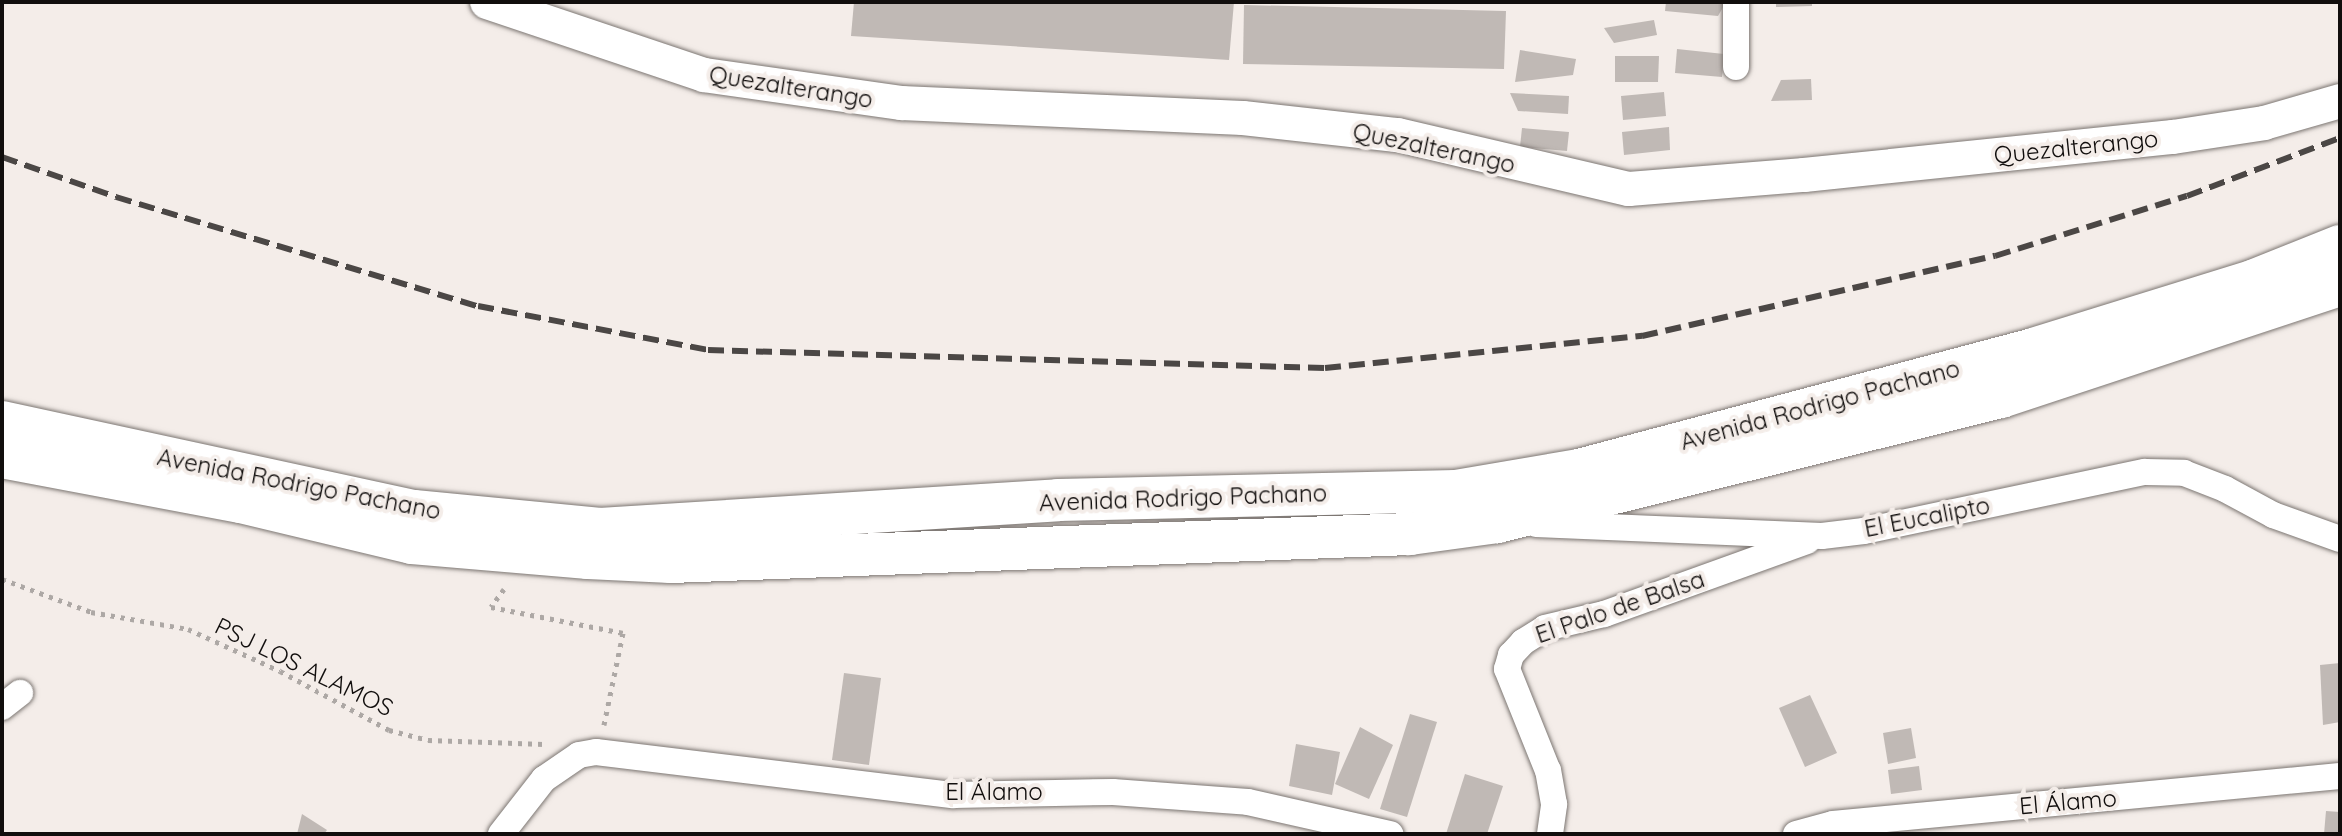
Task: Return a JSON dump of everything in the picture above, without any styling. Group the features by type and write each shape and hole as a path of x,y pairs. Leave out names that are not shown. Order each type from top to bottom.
{"main road":[{"name":"Avenida Rodrigo Pachano","path":"6,442 414,511 600,529 1058,500 1456,491 1579,470 2036,348 2255,280 2340,246"},
{"name":"Avenida Rodrigo Pachano","path":"6,442 412,543 527,554 671,562 1409,534 1497,522 2001,397 2340,285"}],"street":[{"name":"Quezalterango","path":"487,2 704,75 901,103 1243,118 1398,135 1629,189 1804,175 2173,137 2264,123 2340,101"},
{"path":"1736,2 1736,67"},
{"name":"El Eucalipto","path":"1497,522 1822,536 1864,531 2145,472 2184,473 2225,489 2273,515 2340,539"},
{"name":"El Palo de Balsa","path":"1550,834 1554,804 1548,771 1507,669 1511,655 1523,642 1545,628 1604,614 1822,536"},
{"path":"501,834 544,779 579,755 596,752"},
{"name":"El Álamo","path":"596,752 953,795 1098,792 1248,802 1390,834"},
{"name":"El Álamo","path":"1796,834 1833,824 2340,776"}],"path":[{"path":"527,554 491,607 623,633 612,699 596,752"},
{"name":"PSJ LOS ALAMOS","path":"2,579 91,612 188,629 280,671 389,730 428,740 553,744 596,752"}],"building":[{"path":"854,2 1234,2 1229,60 851,36"},
{"path":"1666,2 1726,2 1718,16 1665,11"},
{"path":"1776,2 1812,2 1812,6 1776,7"},
{"path":"1244,5 1506,11 1504,69 1243,64"},
{"path":"1654,20 1657,35 1614,43 1604,28"},
{"path":"1677,49 1724,54 1722,77 1675,73"},
{"path":"1520,50 1576,59 1573,75 1515,82"},
{"path":"1615,56 1659,56 1658,82 1615,82"},
{"path":"1811,79 1812,100 1771,101 1781,80"},
{"path":"1664,92 1666,116 1623,120 1621,96"},
{"path":"1510,93 1569,96 1568,114 1518,111"},
{"path":"1669,127 1670,150 1624,155 1622,132"},
{"path":"1522,128 1569,132 1567,151 1520,147"},
{"path":"2340,663 2340,722 2323,725 2320,665"},
{"path":"844,673 881,678 869,765 832,760"},
{"path":"1810,695 1837,753 1805,767 1779,708"},
{"path":"1410,714 1437,722 1407,817 1380,809"},
{"path":"1360,727 1393,745 1369,799 1335,784"},
{"path":"1911,728 1916,758 1888,764 1883,733"},
{"path":"1296,744 1340,752 1332,795 1289,786"},
{"path":"1919,766 1922,790 1891,794 1888,770"},
{"path":"1465,774 1503,786 1487,834 1446,834"},
{"path":"2326,811 2340,812 2340,834 2324,834"},
{"path":"302,814 327,830 324,834 297,834"}],"railway":[{"path":"2,157 116,197 478,306 708,350 1325,368 1642,336 1995,256 2187,196 2340,138"}]}
